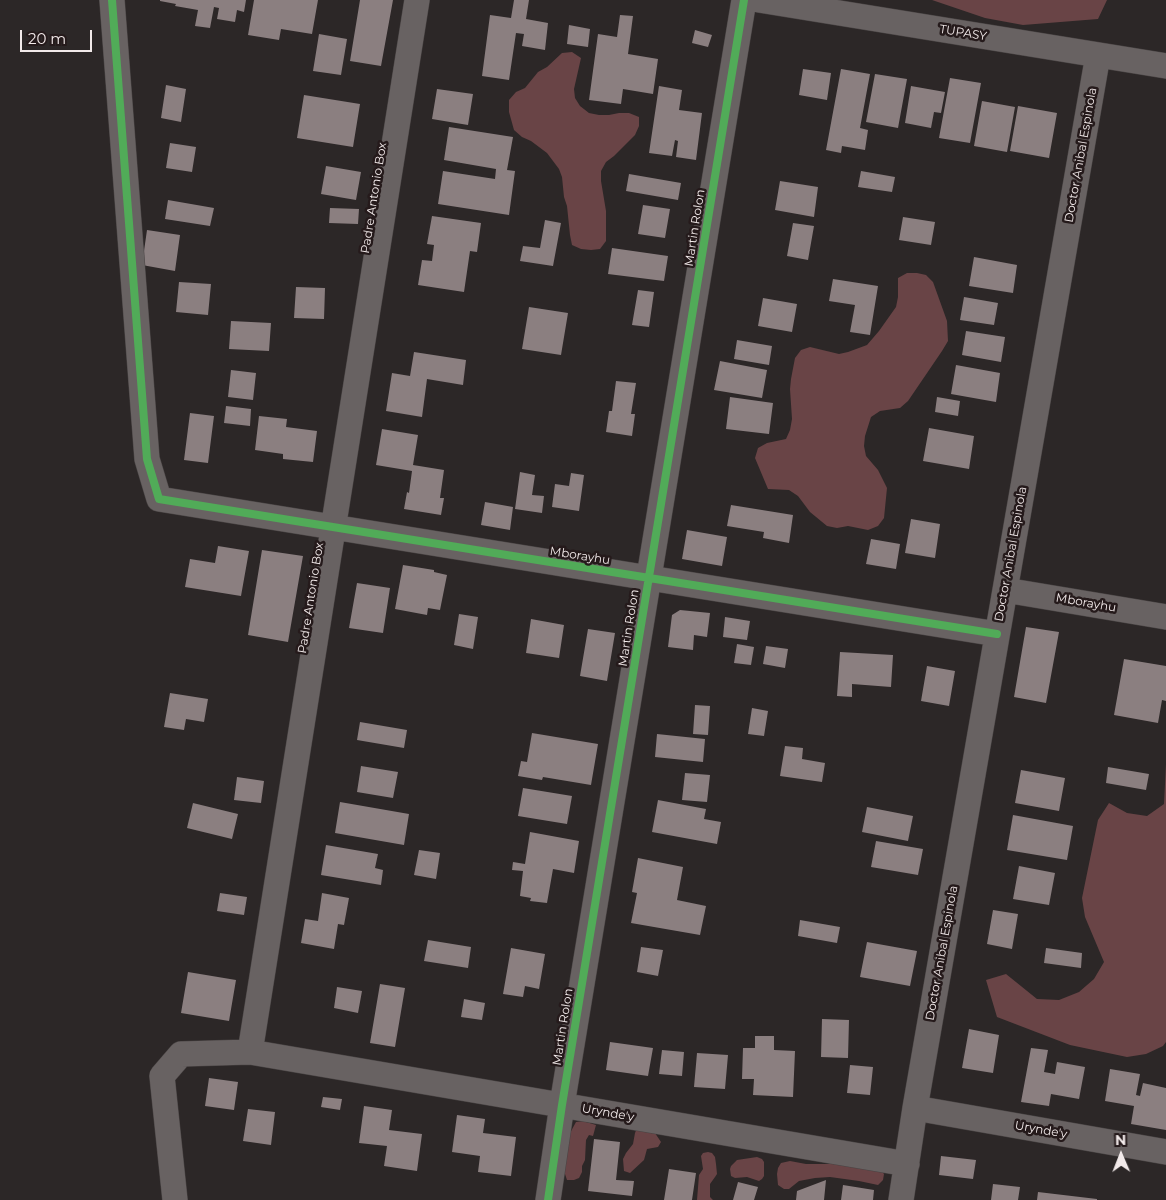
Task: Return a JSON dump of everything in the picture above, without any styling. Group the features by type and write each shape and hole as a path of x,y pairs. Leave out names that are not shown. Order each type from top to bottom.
{"street":[{"name":"Mborayhu","path":"112,0 147,459 159,500 998,634"},
{"name":"Padre Antonio Box","path":"250,1052 417,0"},
{"name":"Martin Rolon","path":"548,1200 744,0"},
{"name":"TUPASY","path":"759,0 1166,66"},
{"name":"Doctor Anibal Espinola","path":"901,1200 915,1108 1098,55"},
{"name":"Mborayhu","path":"1005,590 1166,617"},
{"name":"Urynde'y","path":"175,1200 162,1076 181,1054 250,1052 907,1164"},
{"name":"Urynde'y","path":"915,1108 1166,1152"}],"shaded area":[{"path":"932,0 1107,0 1098,19 1023,25 985,18"},
{"path":"572,52 581,58 574,89 575,98 580,106 589,113 599,115 629,113 639,117 639,126 635,135 606,162 601,171 606,211 606,241 600,249 581,249 572,245 567,206 559,169 547,153 514,130 509,112 509,100 516,92 525,88 538,72 547,67 562,53"},
{"path":"907,273 926,275 933,282 947,321 948,341 908,401 900,408 880,411 871,417 864,446 866,456 878,470 887,488 884,518 878,526 868,530 848,526 837,528 827,526 810,512 798,496 789,490 768,489 755,458 758,448 767,443 786,439 790,430 792,419 791,379 795,358 801,350 810,347 839,354 867,345 896,307 898,278"},
{"path":"1166,764 1166,1042 1163,1046 1146,1054 1127,1057 1070,1045 997,1017 986,980 1006,974 1037,999 1059,1000 1079,992 1094,979 1104,962 1085,917 1082,898 1098,820 1109,803 1127,813 1147,816 1164,804"},
{"path":"583,1121 596,1125 593,1136 589,1135 586,1140 585,1160 579,1178 567,1180 565,1159 570,1133 576,1122"},
{"path":"637,1128 655,1133 661,1142 658,1147 647,1149 644,1160 630,1173 624,1171 623,1159 633,1144"},
{"path":"703,1153 712,1153 715,1157 716,1164 717,1174 710,1184 710,1197 713,1200 697,1200 699,1175 703,1169 701,1156"},
{"path":"757,1157 764,1162 764,1176 762,1179 759,1181 747,1177 735,1178 731,1176 731,1166 737,1160"},
{"path":"790,1161 806,1164 835,1164 880,1169 884,1174 883,1180 878,1185 830,1177 815,1178 799,1181 789,1189 784,1189 778,1185 778,1168 781,1163"}],"building":[{"path":"160,0 246,0 244,12 237,10 235,22 217,19 219,8 214,7 210,28 195,26 198,10 175,6 176,4"},
{"path":"254,0 318,0 312,34 281,29 279,40 248,35"},
{"path":"360,0 393,0 381,66 350,61"},
{"path":"514,0 529,0 526,19 548,23 545,50 522,46 524,34 516,33 509,80 482,76 490,15 511,18"},
{"path":"620,15 633,16 628,54 658,59 653,94 623,89 621,104 589,100 598,34 617,37"},
{"path":"569,25 590,29 588,47 567,44"},
{"path":"695,30 712,35 708,47 692,43"},
{"path":"319,34 347,39 341,75 313,71"},
{"path":"803,69 831,73 827,100 799,95"},
{"path":"841,69 870,74 860,128 868,130 865,150 842,146 841,153 826,150"},
{"path":"875,74 907,79 898,128 866,122"},
{"path":"950,78 981,83 970,143 939,138"},
{"path":"166,85 186,89 181,122 161,118"},
{"path":"659,86 682,90 679,110 702,113 696,160 676,157 678,141 675,140 672,156 649,153"},
{"path":"911,86 945,92 941,113 934,112 931,128 905,123"},
{"path":"437,89 473,94 468,125 432,119"},
{"path":"304,95 360,104 353,147 297,138"},
{"path":"982,101 1015,107 1007,152 974,146"},
{"path":"1018,106 1057,113 1049,158 1010,151"},
{"path":"449,127 513,137 507,170 515,171 509,215 438,204 443,171 495,179 496,169 444,160"},
{"path":"170,143 196,147 192,172 166,168"},
{"path":"326,166 361,172 356,200 321,194"},
{"path":"861,171 895,177 892,192 858,187"},
{"path":"629,174 681,183 678,200 626,191"},
{"path":"780,181 818,187 814,217 775,210"},
{"path":"168,200 214,208 210,226 165,219"},
{"path":"643,205 670,209 665,238 638,234"},
{"path":"330,208 359,209 358,224 329,223"},
{"path":"432,216 481,223 477,252 470,251 464,292 418,285 422,260 432,261 434,245 427,244"},
{"path":"903,217 935,222 931,245 899,240"},
{"path":"545,220 561,223 553,266 520,261 523,246 540,248"},
{"path":"793,223 814,226 808,260 787,256"},
{"path":"147,230 180,235 175,271 142,265"},
{"path":"612,248 668,256 664,281 608,274"},
{"path":"974,257 1017,265 1013,293 969,286"},
{"path":"833,279 878,286 870,335 850,332 855,305 829,301"},
{"path":"179,282 211,284 208,315 176,312"},
{"path":"296,287 325,288 324,319 294,318"},
{"path":"638,290 654,292 649,327 632,325"},
{"path":"964,297 998,303 994,325 960,320"},
{"path":"763,298 797,304 792,332 758,326"},
{"path":"529,307 568,313 561,355 522,349"},
{"path":"231,321 271,323 269,351 229,349"},
{"path":"966,331 1005,337 1001,362 962,355"},
{"path":"737,340 772,346 769,365 734,359"},
{"path":"414,352 466,360 463,385 427,379 422,417 386,411 392,373 410,376"},
{"path":"720,361 767,370 762,398 714,390"},
{"path":"956,365 1000,373 996,402 951,394"},
{"path":"231,370 256,373 253,400 228,397"},
{"path":"616,381 636,383 631,414 635,414 632,436 606,432 609,411 612,411"},
{"path":"730,397 773,403 769,434 726,429"},
{"path":"937,397 960,401 958,416 935,412"},
{"path":"226,406 251,409 250,426 224,423"},
{"path":"190,413 214,416 208,463 184,460"},
{"path":"259,416 287,419 286,427 317,431 313,462 283,459 283,454 255,450"},
{"path":"929,428 974,436 969,469 923,461"},
{"path":"382,429 418,435 413,465 444,470 440,498 444,498 441,515 404,509 407,492 409,493 412,471 376,465"},
{"path":"520,472 535,475 532,495 544,496 542,513 515,509"},
{"path":"571,473 584,475 579,511 552,507 555,484 569,486"},
{"path":"485,502 513,507 510,530 481,525"},
{"path":"731,505 793,515 789,543 763,538 764,532 727,526"},
{"path":"911,519 940,524 935,558 905,553"},
{"path":"687,530 727,537 722,566 682,559"},
{"path":"871,539 900,544 896,569 866,564"},
{"path":"218,546 249,551 241,596 185,587 190,559 215,563"},
{"path":"262,550 303,556 288,642 248,635"},
{"path":"403,565 434,570 434,572 447,575 440,610 428,608 427,615 395,609"},
{"path":"357,583 390,588 383,633 349,628"},
{"path":"680,610 710,613 707,637 694,635 693,650 668,647 672,615"},
{"path":"459,614 478,617 473,649 454,645"},
{"path":"725,617 750,621 747,640 723,637"},
{"path":"531,619 564,625 559,658 526,653"},
{"path":"1026,627 1059,632 1046,703 1014,697"},
{"path":"588,629 615,633 607,681 580,676"},
{"path":"737,644 754,647 751,665 734,663"},
{"path":"766,646 788,649 785,668 763,664"},
{"path":"840,652 893,655 891,687 852,684 852,697 837,696"},
{"path":"1124,659 1166,666 1166,701 1162,700 1158,723 1114,715"},
{"path":"927,666 955,671 949,706 921,701"},
{"path":"170,693 208,699 204,722 186,719 184,730 164,727"},
{"path":"695,705 710,706 708,735 693,734"},
{"path":"752,708 768,711 764,736 748,734"},
{"path":"360,722 407,730 404,748 357,740"},
{"path":"532,733 598,744 591,785 543,777 542,780 518,776 521,761 527,762"},
{"path":"657,734 705,739 703,762 655,757"},
{"path":"785,746 803,748 802,759 825,763 822,782 780,776"},
{"path":"361,766 398,772 393,798 357,792"},
{"path":"1108,767 1149,774 1146,790 1106,783"},
{"path":"1021,770 1065,778 1059,811 1015,803"},
{"path":"685,773 710,775 707,802 682,800"},
{"path":"237,777 264,781 261,803 234,800"},
{"path":"523,788 572,796 567,824 518,816"},
{"path":"658,800 706,809 704,819 721,822 717,844 652,832"},
{"path":"340,802 409,814 404,845 335,833"},
{"path":"193,803 238,814 232,839 187,828"},
{"path":"867,807 913,816 908,841 862,832"},
{"path":"1013,815 1073,826 1067,860 1007,850"},
{"path":"530,832 579,841 574,873 553,869 547,903 530,901 531,898 520,896 523,871 512,870 513,862 525,864"},
{"path":"876,841 923,849 918,875 871,867"},
{"path":"326,845 378,854 375,868 383,870 381,885 321,875"},
{"path":"419,850 440,853 436,879 414,875"},
{"path":"638,858 683,867 677,900 706,906 700,935 631,923 637,893 632,892"},
{"path":"1019,866 1055,873 1049,905 1013,899"},
{"path":"220,893 247,897 244,915 217,911"},
{"path":"322,893 349,898 344,925 338,924 334,949 301,943 305,919 318,921"},
{"path":"993,910 1018,914 1012,949 987,944"},
{"path":"800,920 840,927 837,943 798,936"},
{"path":"428,940 471,947 468,968 424,961"},
{"path":"867,942 917,951 910,986 860,977"},
{"path":"641,947 663,950 658,976 637,972"},
{"path":"511,948 545,954 539,989 525,986 523,997 503,994"},
{"path":"1046,948 1082,953 1081,968 1044,963"},
{"path":"188,972 236,980 229,1021 181,1013"},
{"path":"380,984 405,988 395,1047 370,1043"},
{"path":"337,987 362,991 358,1013 334,1008"},
{"path":"464,999 485,1003 482,1020 461,1017"},
{"path":"822,1019 849,1020 848,1058 821,1057"},
{"path":"969,1029 999,1035 993,1073 962,1068"},
{"path":"755,1036 774,1036 774,1050 795,1051 793,1097 753,1095 754,1079 742,1079 743,1048 755,1048"},
{"path":"610,1042 653,1048 648,1076 606,1070"},
{"path":"1031,1048 1048,1050 1044,1072 1055,1074 1057,1062 1085,1067 1079,1099 1051,1094 1049,1106 1021,1102"},
{"path":"662,1050 684,1052 682,1076 659,1074"},
{"path":"697,1053 728,1055 725,1089 694,1087"},
{"path":"850,1065 873,1067 870,1095 847,1093"},
{"path":"1110,1069 1140,1074 1136,1095 1140,1096 1143,1083 1166,1088 1166,1130 1131,1124 1134,1106 1105,1101"},
{"path":"209,1078 238,1082 234,1110 205,1106"},
{"path":"323,1097 342,1099 340,1110 321,1107"},
{"path":"364,1106 392,1110 389,1130 422,1134 417,1171 384,1166 387,1146 359,1143"},
{"path":"248,1109 275,1112 271,1145 243,1141"},
{"path":"457,1115 485,1119 483,1133 516,1137 511,1176 478,1172 480,1156 452,1152"},
{"path":"594,1139 620,1142 616,1180 634,1181 632,1196 588,1191"},
{"path":"941,1156 976,1160 973,1179 939,1175"},
{"path":"669,1169 696,1173 692,1200 664,1200"},
{"path":"826,1180 824,1200 796,1200 797,1191"},
{"path":"738,1182 758,1187 754,1200 733,1200"},
{"path":"993,1184 1020,1187 1018,1200 991,1200"},
{"path":"843,1185 874,1190 873,1200 841,1200"},
{"path":"1038,1192 1097,1199 1097,1200 1037,1200"}],"cycle path":[{"path":"112,0 147,459 159,499 997,634"},
{"path":"548,1200 744,0"}]}
